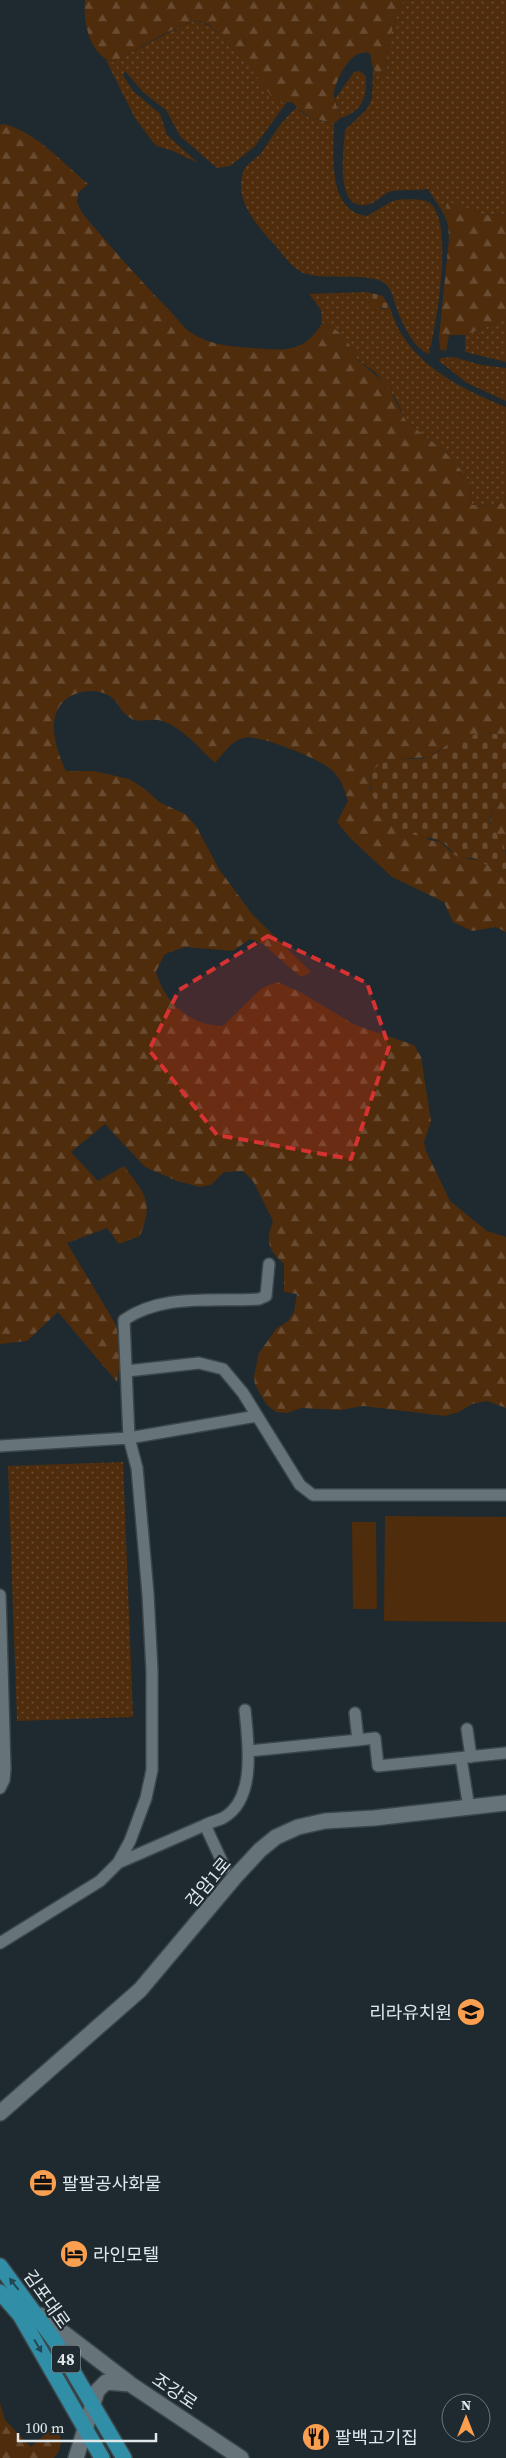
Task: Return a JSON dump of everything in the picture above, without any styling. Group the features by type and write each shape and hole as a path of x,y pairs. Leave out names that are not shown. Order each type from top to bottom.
{"main road":[{"name":"김포대로","path":"0,2266 55,2341 124,2458"},
{"name":"김포대로","path":"0,2292 20,2315 86,2427 102,2458"}],"street":[{"path":"0,1943 100,1880 118,1863 130,1841 146,1798 152,1770 152,1671 148,1594 136,1468 128,1438 124,1320 132,1314 177,1300 259,1300 266,1296 269,1264"},
{"path":"127,1371 199,1363 223,1369 233,1379 300,1485 313,1495 506,1495"},
{"path":"0,1446 128,1438 257,1416"},
{"path":"0,1595 5,1769 4,1780 0,1788"},
{"path":"118,1863 224,1817 237,1803 246,1785 249,1751 245,1710"},
{"path":"355,1713 358,1740"},
{"path":"467,1730 466,1757 469,1808"},
{"path":"249,1751 375,1738 378,1766 506,1753"},
{"name":"검암1로","path":"0,2113 140,1990 235,1877 260,1850 276,1838 298,1827 326,1821 506,1803"},
{"path":"205,1824 225,1868"},
{"path":"33,2309 130,2384"},
{"name":"조강로","path":"92,2406 97,2391 106,2382 130,2384 241,2458"},
{"path":"76,2458 92,2406"}],"highlighted area":[{"path":"268,936 367,983 389,1047 351,1159 217,1135 149,1050 179,990"}],"green space":[{"path":"85,0 404,0 396,17 391,35 386,73 382,77 373,69 370,53 363,52 351,59 342,71 334,92 334,98 341,118 334,123 310,117 292,102 281,103 272,97 227,41 216,30 197,21 180,26 113,62 105,58 93,45 85,18"},
{"path":"404,0 506,0 506,216 486,215 447,203 444,214 428,189 389,192 373,203 366,205 356,204 349,198 343,176 345,130 367,109 372,98 373,69 382,77 386,73 391,35 396,17"},
{"path":"196,21 207,25 230,43 281,103 287,102 254,147 230,166 217,168 180,136 166,110 143,92 125,71 123,75 133,91 160,114 167,135 198,163 173,151 157,146 135,118 106,60 113,62 183,25"},
{"path":"359,71 366,76 362,103 354,112 341,118 335,99 354,72"},
{"path":"297,107 308,117 334,123 335,178 345,203 354,212 367,216 393,201 415,199 431,204 438,216 442,253 441,276 436,321 429,354 419,348 406,330 391,291 383,282 376,279 358,277 315,276 302,272 289,262 260,229 248,211 241,191 241,180 244,170 260,154 282,122"},
{"path":"4,124 16,128 38,141 88,184 78,193 77,202 82,213 134,273 189,331 210,342 219,344 237,347 283,349 304,343 311,338 322,323 335,329 345,337 358,360 387,385 406,421 445,452 461,470 471,484 472,505 492,506 502,503 506,497 506,740 496,734 481,733 448,744 430,757 399,759 375,769 370,778 370,790 429,840 441,842 452,853 467,859 480,860 500,872 506,869 506,932 496,927 472,931 453,922 444,902 392,877 350,838 337,822 348,801 344,788 337,776 325,765 303,754 275,743 251,737 238,740 231,745 215,763 174,726 158,720 138,721 130,718 112,698 97,691 78,693 67,699 59,707 55,716 54,727 58,750 66,771 94,771 129,779 145,789 159,802 185,814 196,826 219,869 252,914 311,972 302,977 263,944 250,939 233,951 185,947 165,954 156,971 165,992 180,1010 200,1022 223,1026 262,988 277,982 300,992 355,1025 414,1045 421,1057 431,1121 424,1142 426,1151 450,1201 487,1231 506,1237 506,1408 487,1401 472,1404 459,1412 445,1416 363,1406 341,1410 301,1408 287,1413 276,1412 267,1405 255,1385 254,1376 259,1353 276,1329 288,1321 294,1312 297,1294 284,1292 284,1264 274,1254 269,1240 273,1221 253,1181 243,1171 224,1172 211,1185 200,1187 177,1181 145,1167 105,1124 71,1152 98,1181 124,1166 145,1198 147,1206 144,1224 140,1236 119,1244 107,1228 67,1243 116,1325 121,1355 117,1382 58,1312 27,1341 0,1344 0,125"},
{"path":"447,203 454,203 486,215 506,216 506,319 465,335 449,335 446,351 440,350 439,337 449,239 448,225 444,214"},
{"path":"367,292 369,298 381,309 390,308 398,327 408,343 421,358 469,391 506,407 506,497 502,503 492,506 472,505 471,484 461,470 445,452 406,421 396,399 375,372 358,360 345,337 335,329 322,323 321,310 309,294"},
{"path":"367,292 383,296 390,308 375,308"},
{"path":"506,319 506,362 465,352 465,335"},
{"path":"453,357 482,365 506,368 506,401 467,383 439,361 441,358"},
{"path":"481,733 496,734 506,740 506,798 492,812 490,818 490,823 505,849 506,869 500,872 474,858 459,858 437,840 409,833 398,828 383,814 372,794 370,784 371,775 377,767 387,761 429,757 452,742"},
{"path":"506,798 506,850 492,829 491,817 493,811"},
{"path":"123,1462 133,1717 17,1721 8,1466"},
{"path":"385,1516 506,1517 506,1622 384,1621"},
{"path":"352,1522 376,1522 377,1609 353,1609"},
{"path":"0,2403 5,2420 31,2447 52,2428 59,2434 61,2442 54,2458 0,2458"}],"place":[{"name":"리라유치원","path":"471,2012"},
{"name":"팔팔공사화물","path":"43,2183"},
{"name":"라인모텔","path":"74,2254"},
{"name":"팔백고기집","path":"316,2437"}]}
